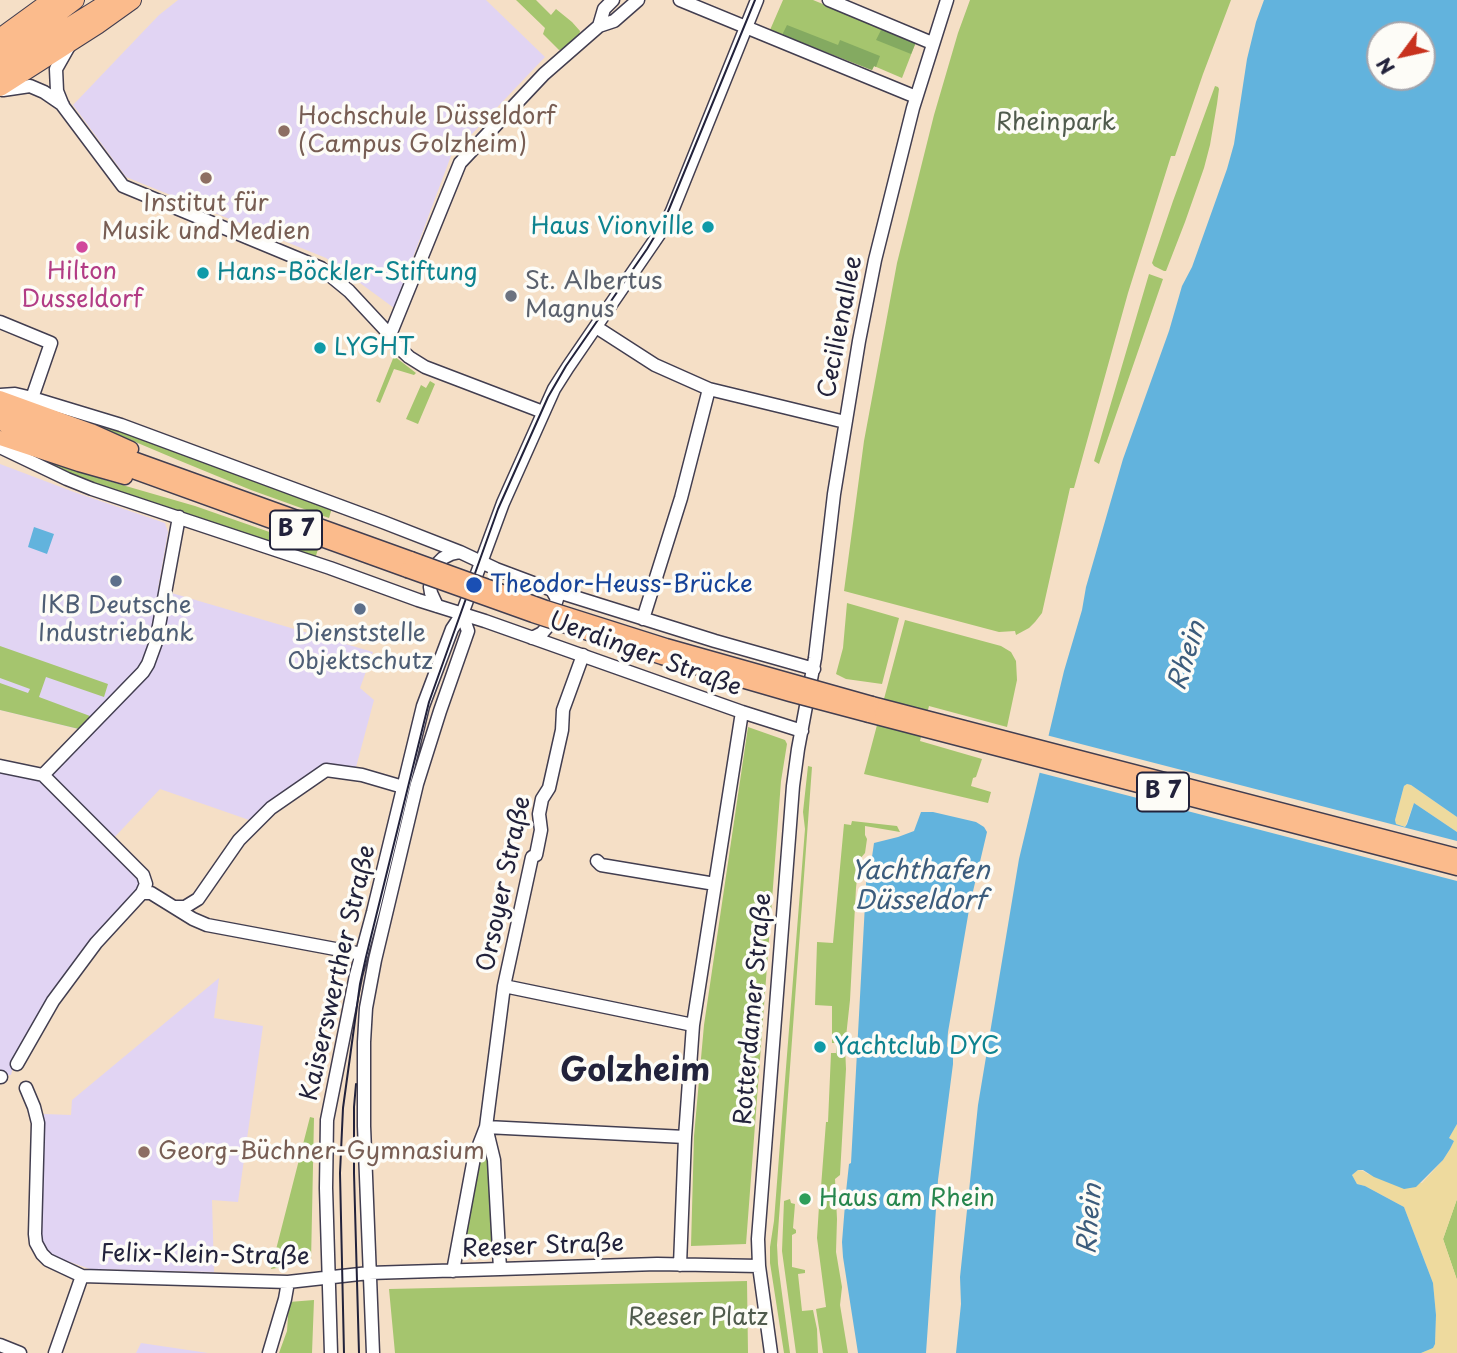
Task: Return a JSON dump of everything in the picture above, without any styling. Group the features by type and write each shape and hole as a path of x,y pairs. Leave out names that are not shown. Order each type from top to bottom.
{"highway":[{"path":"0,38 52,0"},
{"path":"0,70 40,36 75,0"},
{"path":"0,53 112,0"},
{"path":"0,89 132,0"}],"main road":[{"path":"0,396 126,446 165,470"},
{"name":"B 7","path":"0,411 165,470 409,565"},
{"name":"B 7","path":"0,423 184,490 409,565 871,710 1457,868"},
{"path":"0,438 79,464 155,485 184,490"},
{"name":"B 7","path":"871,710 1457,856"}],"street":[{"path":"599,26 604,9 613,0"},
{"path":"390,335 460,163 544,74 599,26 614,21 638,0"},
{"path":"680,0 916,97"},
{"name":"Kaiserswerther Straße","path":"331,1353 327,1120 356,975 423,706 452,629 462,614 503,503 543,412 568,367 664,227 757,0"},
{"path":"829,0 932,43"},
{"name":"Cecilienallee","path":"814,669 827,547 845,422 875,260 916,97 947,0"},
{"path":"71,42 56,69 57,91 63,106 122,186 321,268 349,291 402,351 425,367 543,412"},
{"path":"0,89 30,86 44,92 63,106"},
{"path":"0,322 51,343 32,398"},
{"path":"596,327 655,365 709,389 845,422"},
{"path":"643,620 681,498 709,389"},
{"name":"Uerdinger Straße","path":"0,396 15,394 32,398 121,425 383,522 552,590 643,620 814,669"},
{"name":"Uerdinger Straße","path":"0,447 79,484 802,731"},
{"path":"43,775 148,664 156,642 179,517"},
{"path":"437,606 430,587 434,567 443,558 460,552"},
{"path":"533,638 548,626 557,599 552,590"},
{"name":"Kaiserswerther Straße","path":"373,1353 364,1112 366,1008 417,785 468,631 462,614"},
{"name":"Orsoyer Straße","path":"453,1271 474,1158 486,1126 504,986 532,857 536,855 541,830 541,799 550,788 562,730 563,710 583,656"},
{"name":"Rotterdamer Straße","path":"771,1353 759,1266 759,1220 789,824 793,786 814,669"},
{"name":"Rotterdamer Straße","path":"680,1265 693,1025 742,712"},
{"path":"0,766 43,775 143,876 146,887 96,943 53,1001 17,1064"},
{"path":"173,907 185,907 198,899 239,840 271,808 327,770 362,775 403,787"},
{"path":"597,861 601,865 715,884"},
{"path":"142,893 151,893 200,922 214,927 362,954"},
{"path":"504,986 693,1025"},
{"path":"26,1088 38,1123 34,1234 36,1243 48,1260 82,1276 55,1353"},
{"path":"486,1126 685,1137"},
{"name":"Orsoyer Straße","path":"486,1126 494,1160 500,1269"},
{"name":"Reeser Straße","path":"328,1278 369,1273 657,1264 759,1266"},
{"name":"Felix-Klein-Straße","path":"82,1276 288,1282 328,1278"},
{"path":"269,1353 288,1282"},
{"path":"0,1345 20,1353"}],"shaded area":[{"name":"Hochschule Düsseldorf (Campus Golzheim)","path":"178,0 486,0 545,57 451,156 394,308 326,258 126,177 73,105 159,15"},
{"path":"0,464 165,523 168,532 158,589 373,652 360,688 374,700 355,771 326,770 252,821 160,789 110,842 151,886 95,943 14,1063 11,1075 0,1075 0,767 43,774 82,730 0,710"},
{"name":"Georg-Büchner-Gymnasium","path":"219,978 214,1018 263,1026 238,1202 212,1200 214,1272 90,1269 53,1256 41,1244 38,1233 44,1114 71,1115 72,1100"},
{"path":"141,1343 208,1353 136,1353"}],"green space":[{"path":"516,0 536,0 551,15 556,9 580,31 579,36 559,50 543,34 545,28"},
{"path":"783,0 813,0 916,42 902,78 874,66 872,70 770,30"},
{"name":"Rheinpark","path":"970,0 1231,0 1175,156 1171,156 1128,293 1074,488 1070,488 1042,613 1029,628 1016,635 1015,631 999,632 844,591 864,441 897,263 934,115"},
{"path":"787,25 838,45 840,40 880,56 876,67 872,70 782,35"},
{"path":"882,28 916,42 911,54 876,40"},
{"path":"1215,86 1219,89 1217,104 1204,168 1164,271 1152,263"},
{"path":"1149,274 1163,279 1099,464 1094,461"},
{"path":"394,356 416,373 414,375 394,369 380,403 376,401"},
{"path":"430,381 435,384 418,424 406,419 421,385 426,388"},
{"path":"81,417 332,508 329,518 251,490"},
{"path":"41,460 195,506 318,549 315,559 90,482"},
{"path":"847,603 899,618 882,684 846,679 836,674 843,648"},
{"path":"905,620 1001,646 1011,652 1016,661 1017,680 1007,727 929,706 920,741 982,759 971,786 991,792 988,803 864,774"},
{"path":"0,646 108,684 104,697 46,677 39,697 90,716 83,730 0,710 0,683 28,693 30,689 0,678"},
{"path":"748,727 785,740 787,744 781,781 746,1244 691,1246 694,1136 704,1025"},
{"path":"808,766 812,767 777,1245 790,1353 784,1353 770,1247"},
{"path":"852,821 897,826 900,832 865,826 865,853 859,860 845,1046 840,1175 835,1179 836,1252 842,1287 840,1305 848,1353 823,1353 816,1309 826,1307 817,1238 828,1122 831,1053 836,1053 837,1043 832,1043 832,1006 815,1005 817,942 833,943 844,824 851,825"},
{"path":"310,1117 314,1118 311,1262 271,1269"},
{"path":"483,1151 488,1154 493,1253 463,1253 479,1154"},
{"path":"790,1199 791,1203 795,1204 793,1228 796,1230 792,1235 792,1267 805,1270 805,1273 798,1274 802,1311 813,1310 818,1353 796,1353 782,1251 784,1201"},
{"path":"1457,1199 1457,1280 1443,1239"},
{"name":"Reeser Platz","path":"747,1281 748,1353 395,1353 389,1289"},
{"path":"314,1300 312,1353 279,1353 287,1331 289,1302"}],"sand":[{"path":"1407,784 1457,817 1457,832 1414,803 1405,827 1396,824 1404,786"},
{"path":"1457,1124 1457,1199 1443,1239 1457,1280 1457,1353 1421,1353 1433,1348 1435,1344 1433,1283 1404,1207 1357,1184 1352,1175 1358,1170 1422,1183 1450,1149 1454,1141 1449,1138"}],"water":[{"name":"Rhein","path":"1264,0 1457,0 1457,817 1407,784 1404,786 1395,820 1396,824 1405,827 1414,803 1457,832 1457,1124 1449,1138 1454,1141 1443,1160 1416,1187 1404,1189 1363,1170 1352,1175 1357,1184 1404,1207 1433,1283 1435,1344 1433,1348 1421,1353 956,1353 961,1304 960,1277 978,1105 1019,859 1064,671 1123,459 1169,331 1182,286 1192,267 1227,169 1234,144 1247,59"},
{"path":"34,527 54,534 47,554 28,547"},
{"name":"Yachthafen Düsseldorf","path":"921,812 933,812 976,822 987,832 970,904 948,1032 947,1046 953,1064 938,1180 926,1353 858,1353 842,1242 851,1163 867,867 871,864 874,843 914,831"}],"pier":[{"path":"1046,735 1457,841 1457,881 1037,772"}],"tram line":[{"path":"344,1353 340,1173 343,1108 360,984 429,702 498,509 548,397 665,219 755,0"},
{"path":"356,1084 354,1173 359,1353"}],"place":[{"name":"Hochschule Düsseldorf (Campus Golzheim)","path":"284,131"},
{"name":"Institut für Musik und Medien","path":"206,178"},
{"name":"Haus Vionville","path":"708,227"},
{"name":"Hilton Dusseldorf","path":"82,247"},
{"name":"Hans-Böckler-Stiftung","path":"203,273"},
{"name":"St. Albertus Magnus","path":"511,296"},
{"name":"LYGHT","path":"320,348"},
{"name":"IKB Deutsche Industriebank","path":"116,581"},
{"name":"Theodor-Heuss-Brücke","path":"474,585"},
{"name":"Dienststelle Objektschutz","path":"360,609"},
{"name":"Yachtclub DYC","path":"820,1047"},
{"name":"Georg-Büchner-Gymnasium","path":"144,1152"},
{"name":"Haus am Rhein","path":"805,1199"}],"district":[{"name":"Golzheim","path":"635,1072"}]}
